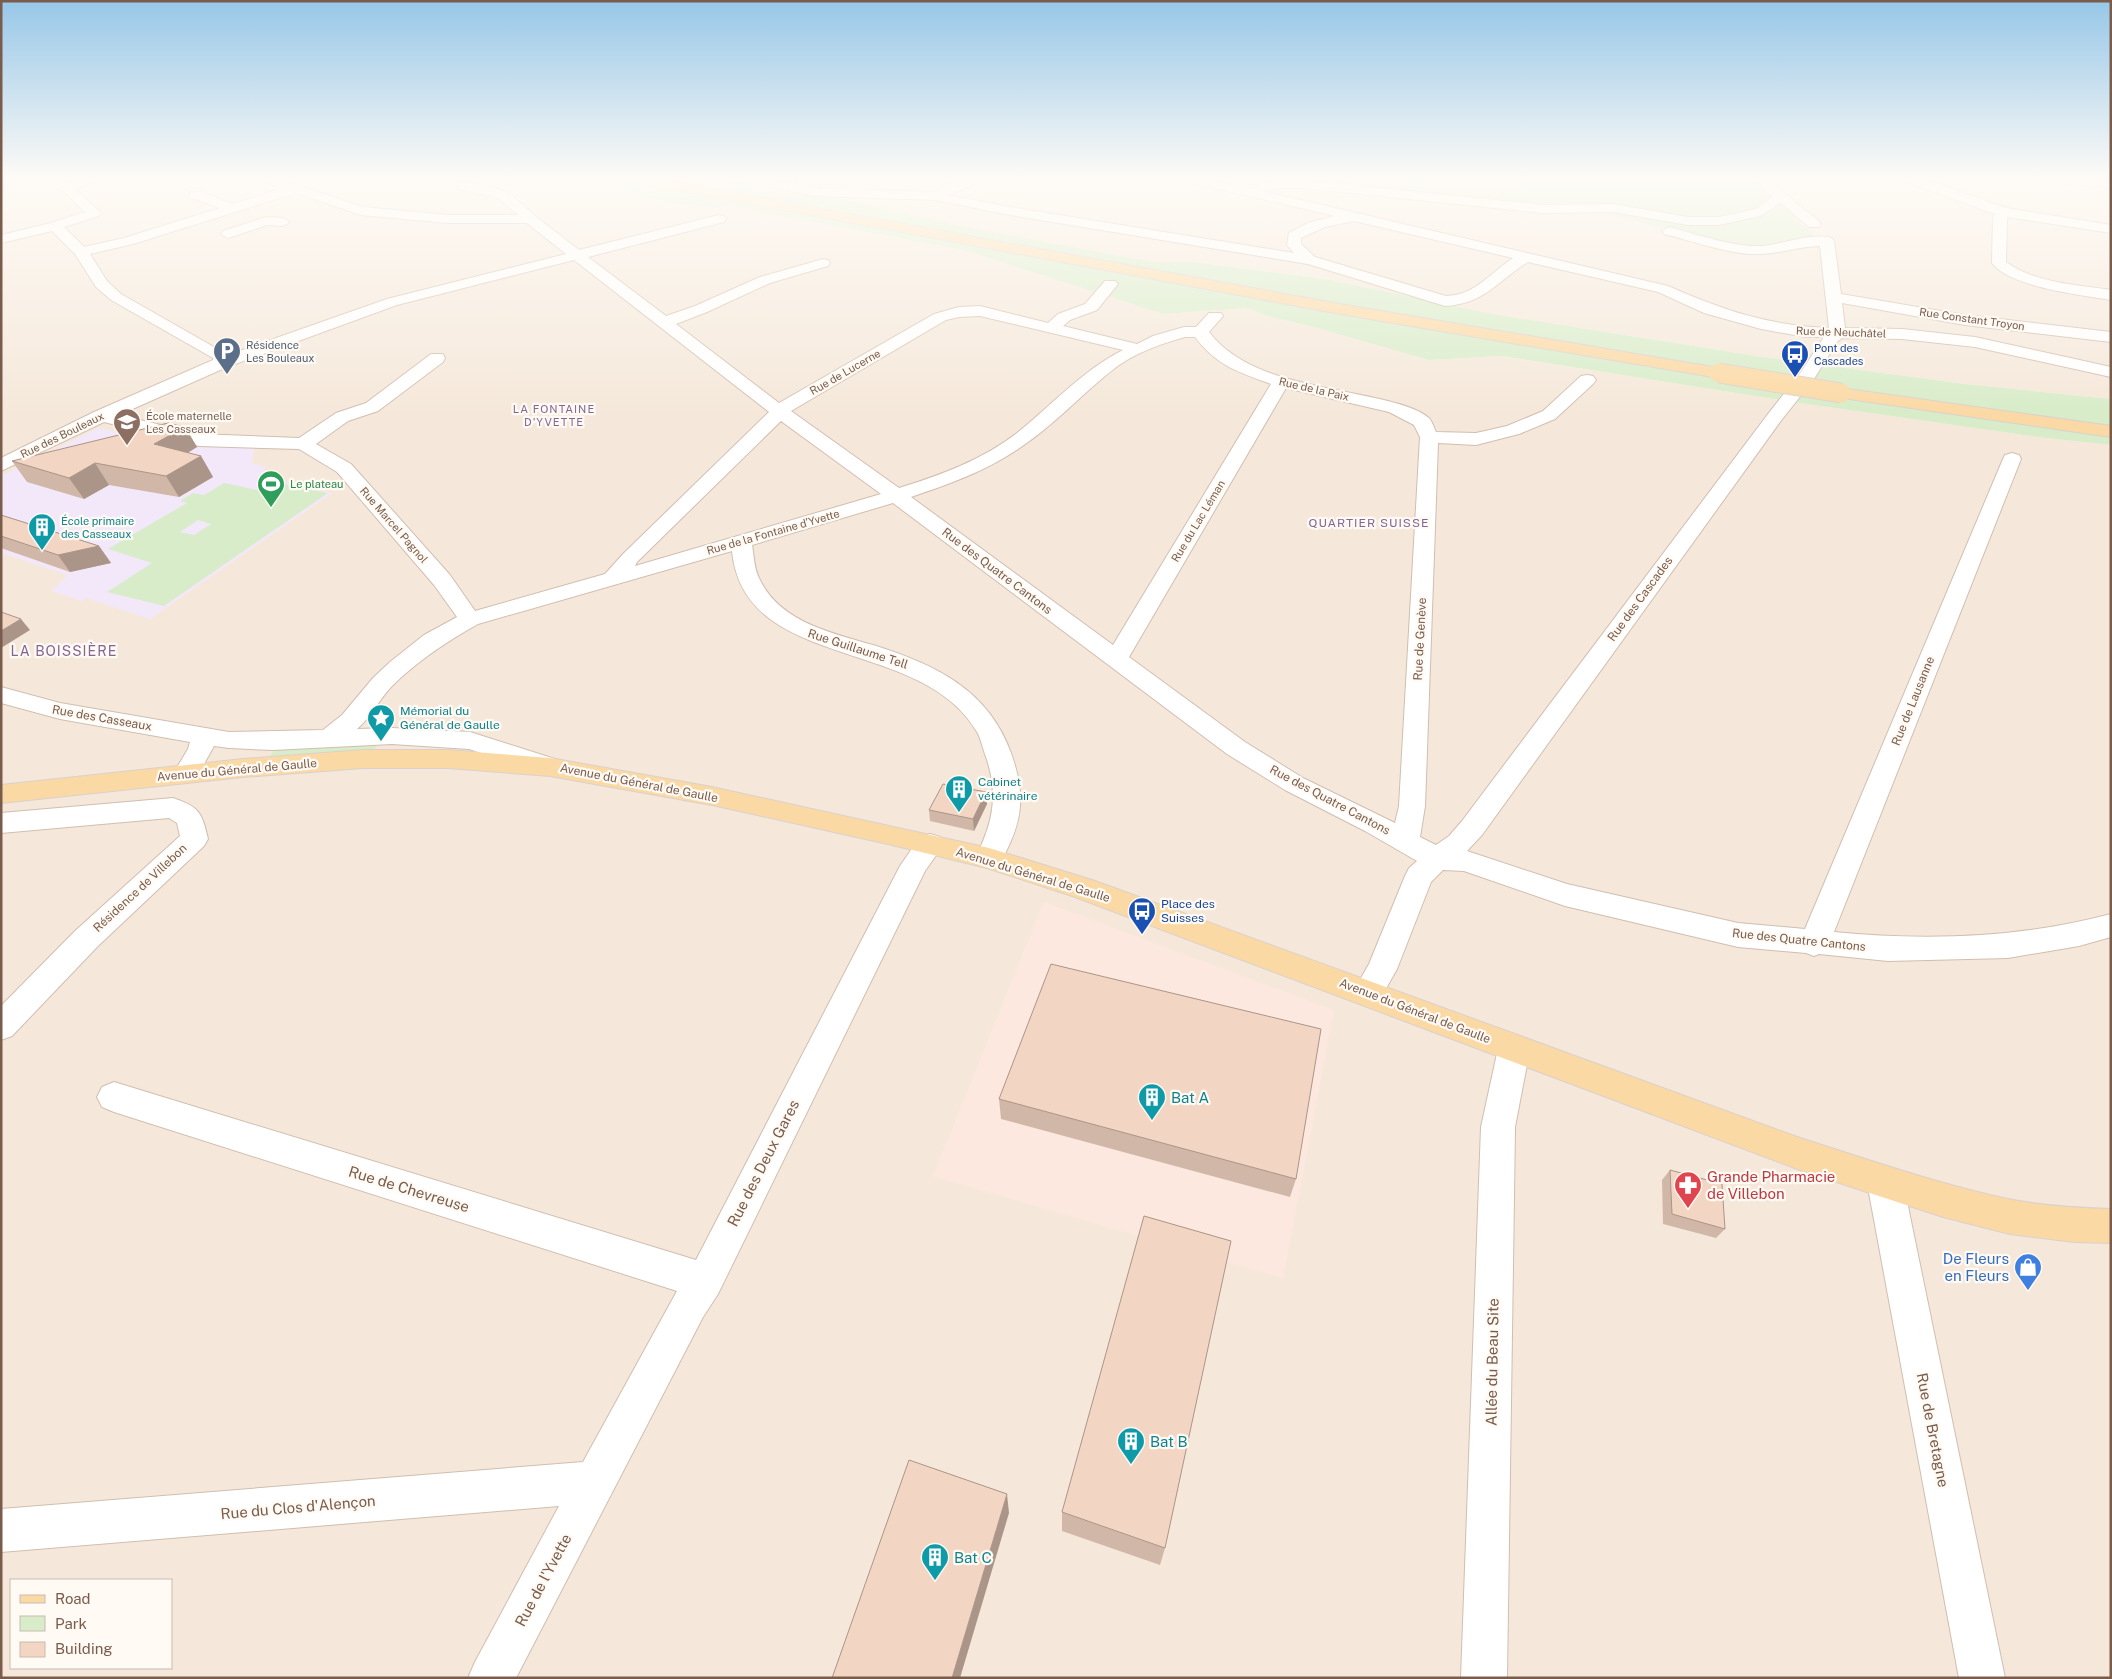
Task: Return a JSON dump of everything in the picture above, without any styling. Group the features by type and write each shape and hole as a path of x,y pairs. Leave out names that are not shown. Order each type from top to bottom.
{"main road":[{"path":"1067,258 1340,309 1841,393 2111,432"},
{"name":"Avenue du Général de Gaulle","path":"1,794 243,768 389,759 448,758 550,767 712,796 988,858 1086,889 1368,992 1514,1049 1800,1154 1886,1182 2010,1217 2074,1225 2111,1226"}],"street":[{"path":"85,258 101,284 116,297 222,356 221,363"},
{"name":"Rue des Bouleaux","path":"1,465 100,416 221,363 392,302 568,258"},
{"name":"Rue des Quatre Cantons","path":"581,258 779,412 896,496 1236,748 1294,784 1436,859 1464,861 1565,895 1738,936 1814,944 1888,949 2008,946 2079,934 2111,925"},
{"path":"1300,258 1445,301 1459,302 1471,298 1523,258"},
{"name":"Rue de Neuchâtel","path":"1531,258 1664,289 1710,310 1736,319 1767,326 1806,332 1902,334 1975,342 2111,372"},
{"path":"1830,258 1838,333"},
{"path":"1999,258 1999,263 2002,267 2034,280 2111,295"},
{"path":"664,323 701,309 765,280 823,263"},
{"path":"1053,327 1064,317 1091,306 1110,284"},
{"name":"Rue Constant Troyon","path":"1833,297 1964,320 2111,337"},
{"name":"Rue de Lucerne","path":"612,579 630,558 788,404 940,317 959,312 980,311 1053,327 1138,349"},
{"path":"1200,332 1215,316"},
{"name":"Rue de la Fontaine d’Yvette","path":"330,738 351,720 381,683 398,667 432,640 470,618 612,579 896,496 953,476 988,460 1022,438 1111,363 1159,339 1184,332 1200,332"},
{"name":"Rue de la Paix","path":"1200,332 1213,349 1239,367 1281,382 1395,408 1422,422 1429,437"},
{"name":"Rue des Cascades","path":"1436,859 1458,843 1472,828 1838,333"},
{"path":"303,444 342,417 372,407 444,359 416,356"},
{"path":"1429,437 1476,439 1513,430 1549,414 1587,380"},
{"name":"Rue du Lac Léman","path":"1115,660 1281,382"},
{"name":"Rue Marcel Pagnol","path":"100,416 199,440 303,444 344,468 442,580 470,618"},
{"name":"Rue de Genève","path":"1404,841 1412,806 1429,437"},
{"name":"Rue de Lausanne","path":"1814,944 2012,459"},
{"name":"Rue Guillaume Tell","path":"741,540 747,576 762,600 784,619 802,630 829,641 911,666 950,688 973,708 987,727 1000,758 1006,780 1008,808 1000,837 988,858"},
{"name":"Rue des Casseaux","path":"1,695 60,711 229,740 258,741 392,736 470,741 550,767"},
{"path":"186,774 201,749 204,736"},
{"path":"243,768 256,749 258,741"},
{"name":"Résidence de Villebon","path":"1,823 173,808 190,818 194,839 86,939 1,1027"},
{"name":"Rue des Deux Gares","path":"595,1482 705,1281 914,866 930,844"},
{"path":"1368,992 1382,969 1419,876 1436,859"},
{"name":"Allée du Beau Site","path":"1484,1678 1498,1127 1514,1049"},
{"name":"Rue de Chevreuse","path":"114,1097 705,1281"},
{"name":"Rue de Bretagne","path":"1886,1182 1982,1678"},
{"name":"Rue du Clos d'Alençon","path":"1,1531 595,1482"},
{"name":"Rue de l'Yvette","path":"491,1678 595,1482"}],"shaded area":[{"path":"1,258 990,258 1163,314 1247,308 1264,315 1429,360 1501,356 1786,401 2037,437 2111,445 2111,1678 1,1678"},
{"path":"1134,258 2111,258 2111,399 1965,384 1763,357 1498,315 1331,280 1194,262 1153,262"},
{"path":"99,428 180,447 254,447 252,463 265,467 264,472 259,477 332,493 150,619 86,598 81,601 51,591 68,575 1,553 1,476"},
{"path":"1044,902 1334,1010 1283,1278 933,1176"}],"green space":[{"path":"990,258 1134,258 1153,262 1194,262 1331,280 1498,315 1763,357 1965,384 2111,399 2111,445 2037,437 1786,401 1502,356 1429,360 1264,315 1247,308 1163,314"},
{"path":"276,482 328,493 164,606 107,592 152,563 108,549 187,503 180,501 193,493 204,495 224,483 262,491","holes":["198,520 211,524 194,535 180,532"]},
{"path":"377,744 375,750 270,756 275,749"}],"building":[{"path":"168,423 185,427 154,444 201,456 166,476 95,463 69,478 12,461"},
{"path":"1,515 99,546 58,555 1,536"},
{"path":"1,612 21,619 1,631"},
{"path":"943,784 986,792 973,819 929,810"},
{"path":"1051,964 1321,1029 1296,1179 999,1099"},
{"path":"1670,1170 1722,1184 1725,1229 1672,1214"},
{"name":"Bat B","path":"1144,1216 1231,1241 1165,1548 1062,1512"},
{"name":"Bat C","path":"909,1460 1007,1494 952,1678 832,1678"}],"place":[{"name":"Résidence Les Bouleaux","path":"227,375"},
{"name":"Pont des Cascades","path":"1795,378"},
{"name":"École maternelle Les Casseaux","path":"127,446"},
{"name":"Le plateau","path":"271,508"},
{"name":"École primaire des Casseaux","path":"42,551"},
{"name":"Mémorial du Général de Gaulle","path":"381,742"},
{"name":"Cabinet vétérinaire","path":"959,813"},
{"name":"Place des Suisses","path":"1142,935"},
{"name":"Bat A","path":"1152,1121"},
{"name":"Grande Pharmacie de Villebon","path":"1688,1209"},
{"name":"De Fleurs en Fleurs","path":"2028,1291"},
{"name":"Bat B","path":"1131,1465"},
{"name":"Bat C","path":"935,1581"}],"district":[{"name":"LA FONTAINE D'YVETTE","path":"554,415"},
{"name":"QUARTIER SUISSE","path":"1369,523"},
{"name":"LA BOISSIÈRE","path":"64,651"}]}
